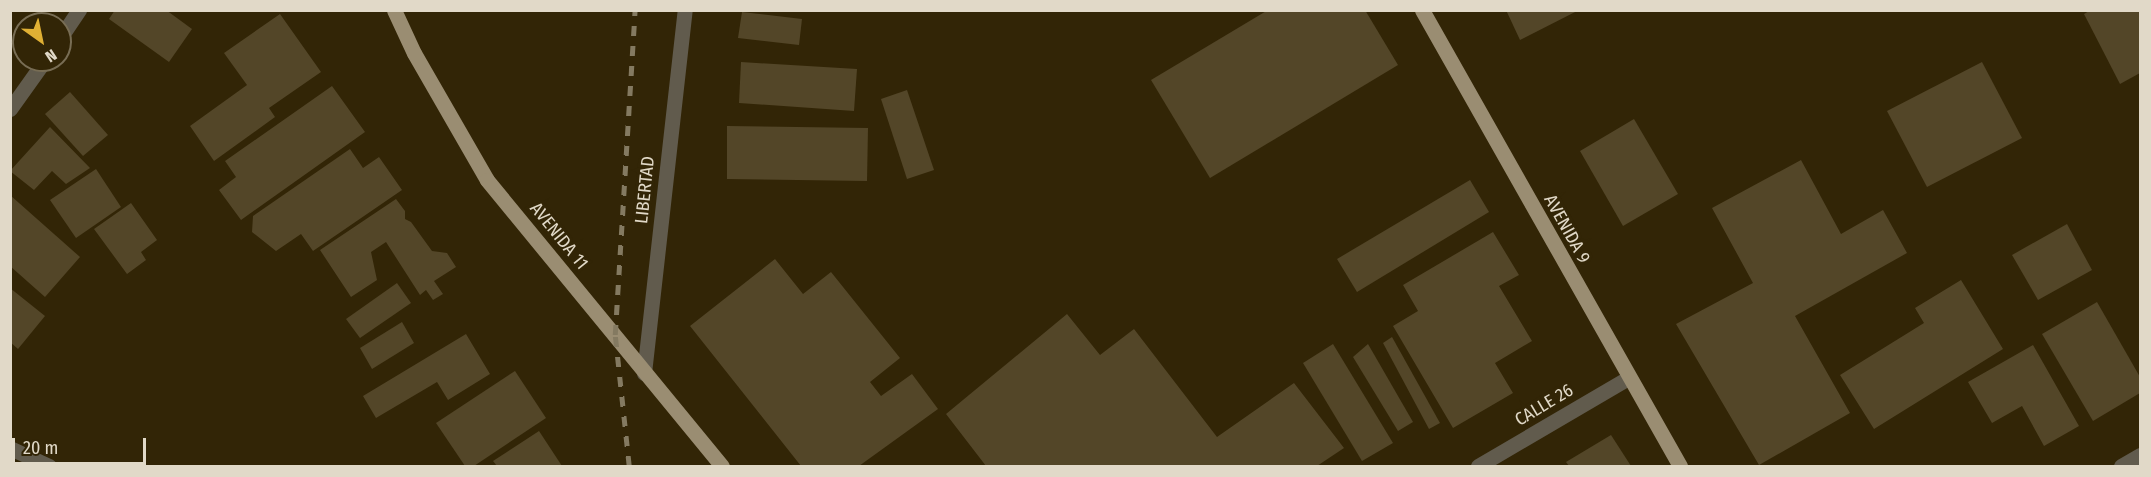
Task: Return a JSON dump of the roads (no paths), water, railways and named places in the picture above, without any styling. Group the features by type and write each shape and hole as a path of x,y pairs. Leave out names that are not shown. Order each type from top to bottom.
{"main road":[{"name":"AVENIDA 11","path":"394,10 414,53 487,180 722,466"},
{"name":"AVENIDA 9","path":"1422,10 1628,378 1680,466"}],"street":[{"name":"LIBERTAD","path":"644,373 685,10"},
{"path":"10,109 36,72"},
{"name":"CALLE 26","path":"1478,466 1628,378"},
{"path":"10,448 49,466"},
{"path":"2121,466 2140,455"}],"railway":[{"path":"629,466 615,335 635,10"}]}
